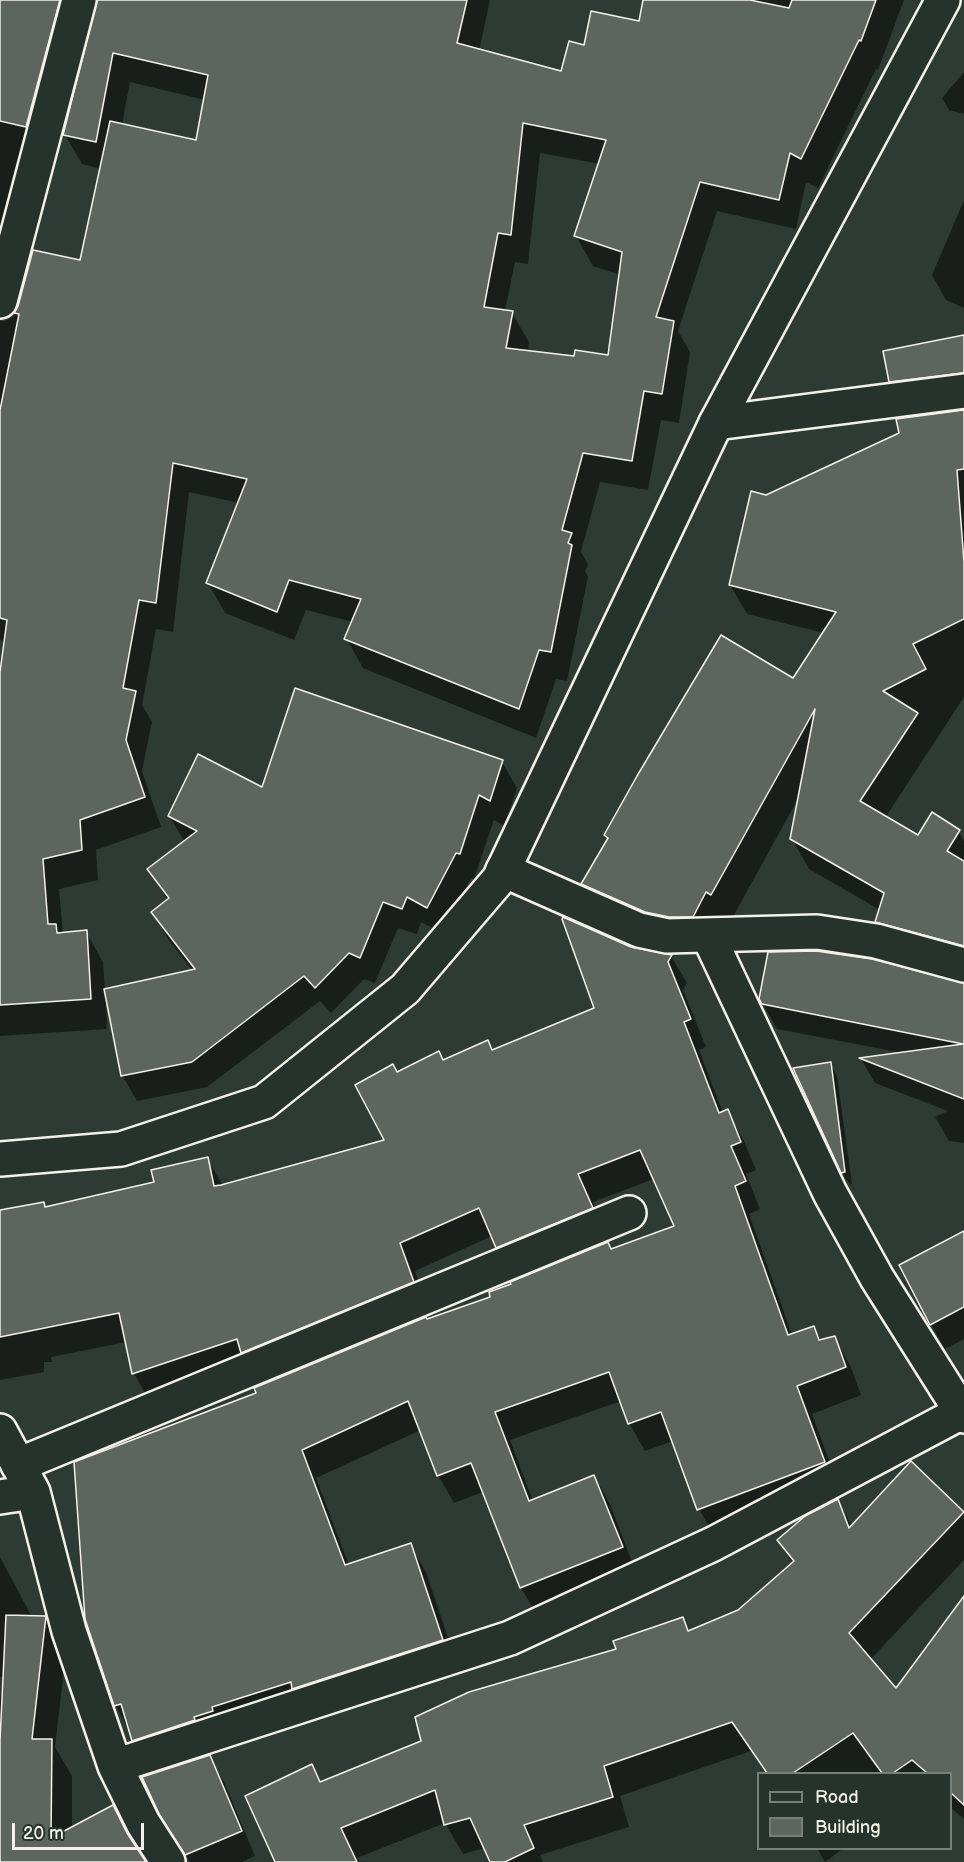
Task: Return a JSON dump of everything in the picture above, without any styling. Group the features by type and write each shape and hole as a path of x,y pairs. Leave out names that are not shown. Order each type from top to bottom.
{"street":[{"path":"0,301 79,0"},
{"path":"0,1159 121,1149 264,1102 405,989 498,879 716,423 943,0"},
{"path":"716,423 964,391"},
{"path":"503,870 639,930 667,936 817,932 876,941 964,965"},
{"path":"115,1766 510,1638 713,1544 963,1414 877,1278 830,1193 708,935"},
{"path":"0,1497 25,1478 629,1213"},
{"path":"0,1431 25,1478 69,1631 115,1766 143,1823 168,1862"}],"building":[{"path":"0,0 60,0 26,127 0,121"},
{"path":"97,0 467,0 457,43 561,71 569,41 584,45 591,11 639,21 643,0 750,0 789,8 792,0 876,0 861,41 859,40 801,159 790,153 779,200 700,182 656,317 674,321 662,394 644,391 632,461 583,453 562,530 572,533 568,543 572,545 551,652 539,650 519,709 344,639 361,599 289,580 277,612 206,583 247,479 173,463 156,603 139,600 123,688 136,691 126,740 145,797 80,820 82,850 43,859 48,924 56,924 57,933 87,930 91,999 0,1005 0,672 7,620 0,618 0,410 19,314 14,313 18,306 33,250 80,260 110,121 196,140 208,75 113,53 96,142 63,135","holes":["523,123 606,140 574,236 622,252 608,355 575,350 574,356 506,348 513,311 484,307 498,233 511,235"]},
{"path":"964,335 964,373 889,382 883,351"},
{"path":"964,410 964,469 957,470 964,562 964,619 913,644 926,669 883,691 918,713 860,801 918,835 932,812 960,830 947,851 964,861 964,946 875,922 884,893 790,839 815,709 711,895 706,892 693,917 669,917 645,912 581,884 608,838 604,835 637,776 721,635 793,678 836,612 729,585 751,491 766,495 899,433 896,419"},
{"path":"295,688 503,760 490,801 479,795 460,854 456,853 427,908 407,897 402,909 383,902 360,958 349,953 315,988 304,976 192,1062 121,1076 104,989 195,969 151,912 169,898 147,869 197,831 168,816 198,754 262,787"},
{"path":"563,917 631,947 672,955 668,962 691,1019 684,1022 719,1113 728,1109 741,1142 731,1146 746,1181 735,1186 788,1335 814,1326 819,1340 835,1336 846,1367 797,1386 825,1462 697,1510 661,1412 628,1424 609,1372 495,1412 529,1501 594,1475 623,1547 520,1588 471,1463 437,1476 408,1401 302,1450 345,1565 411,1543 443,1640 292,1689 291,1682 212,1707 213,1711 194,1717 195,1720 132,1741 121,1704 114,1706 85,1619 74,1462 256,1393 254,1388 426,1317 427,1319 490,1297 489,1292 511,1284 510,1282 608,1242 611,1249 674,1226 640,1150 578,1174 593,1208 496,1248 479,1208 400,1243 414,1282 241,1353 237,1339 132,1374 119,1313 0,1337 0,1210 44,1202 45,1207 154,1182 151,1170 208,1157 214,1186 221,1185 384,1140 355,1085 393,1064 397,1072 439,1051 443,1060 488,1040 492,1050 594,1008"},
{"path":"816,951 872,959 964,983 964,1099 859,1058 963,1044 762,1004 759,999 768,952"},
{"path":"831,1062 845,1172 841,1173 793,1068"},
{"path":"964,1231 964,1307 930,1325 899,1265"},
{"path":"911,1461 964,1512 849,1633 896,1688 964,1596 964,1805 952,1794 952,1772 926,1772 912,1760 894,1772 881,1772 853,1733 794,1772 766,1772 732,1722 604,1766 613,1797 524,1825 534,1848 505,1862 490,1862 470,1818 444,1825 435,1790 341,1828 357,1862 275,1862 245,1796 312,1764 320,1782 421,1741 415,1717 469,1692 616,1649 613,1641 683,1617 688,1631 738,1610 794,1561 777,1540 805,1516 838,1499 849,1528"},
{"path":"6,1615 46,1616 32,1739 52,1739 51,1838 113,1805 127,1833 146,1862 0,1862 0,1740"},
{"path":"210,1755 242,1831 185,1855 159,1814 142,1777"}]}
